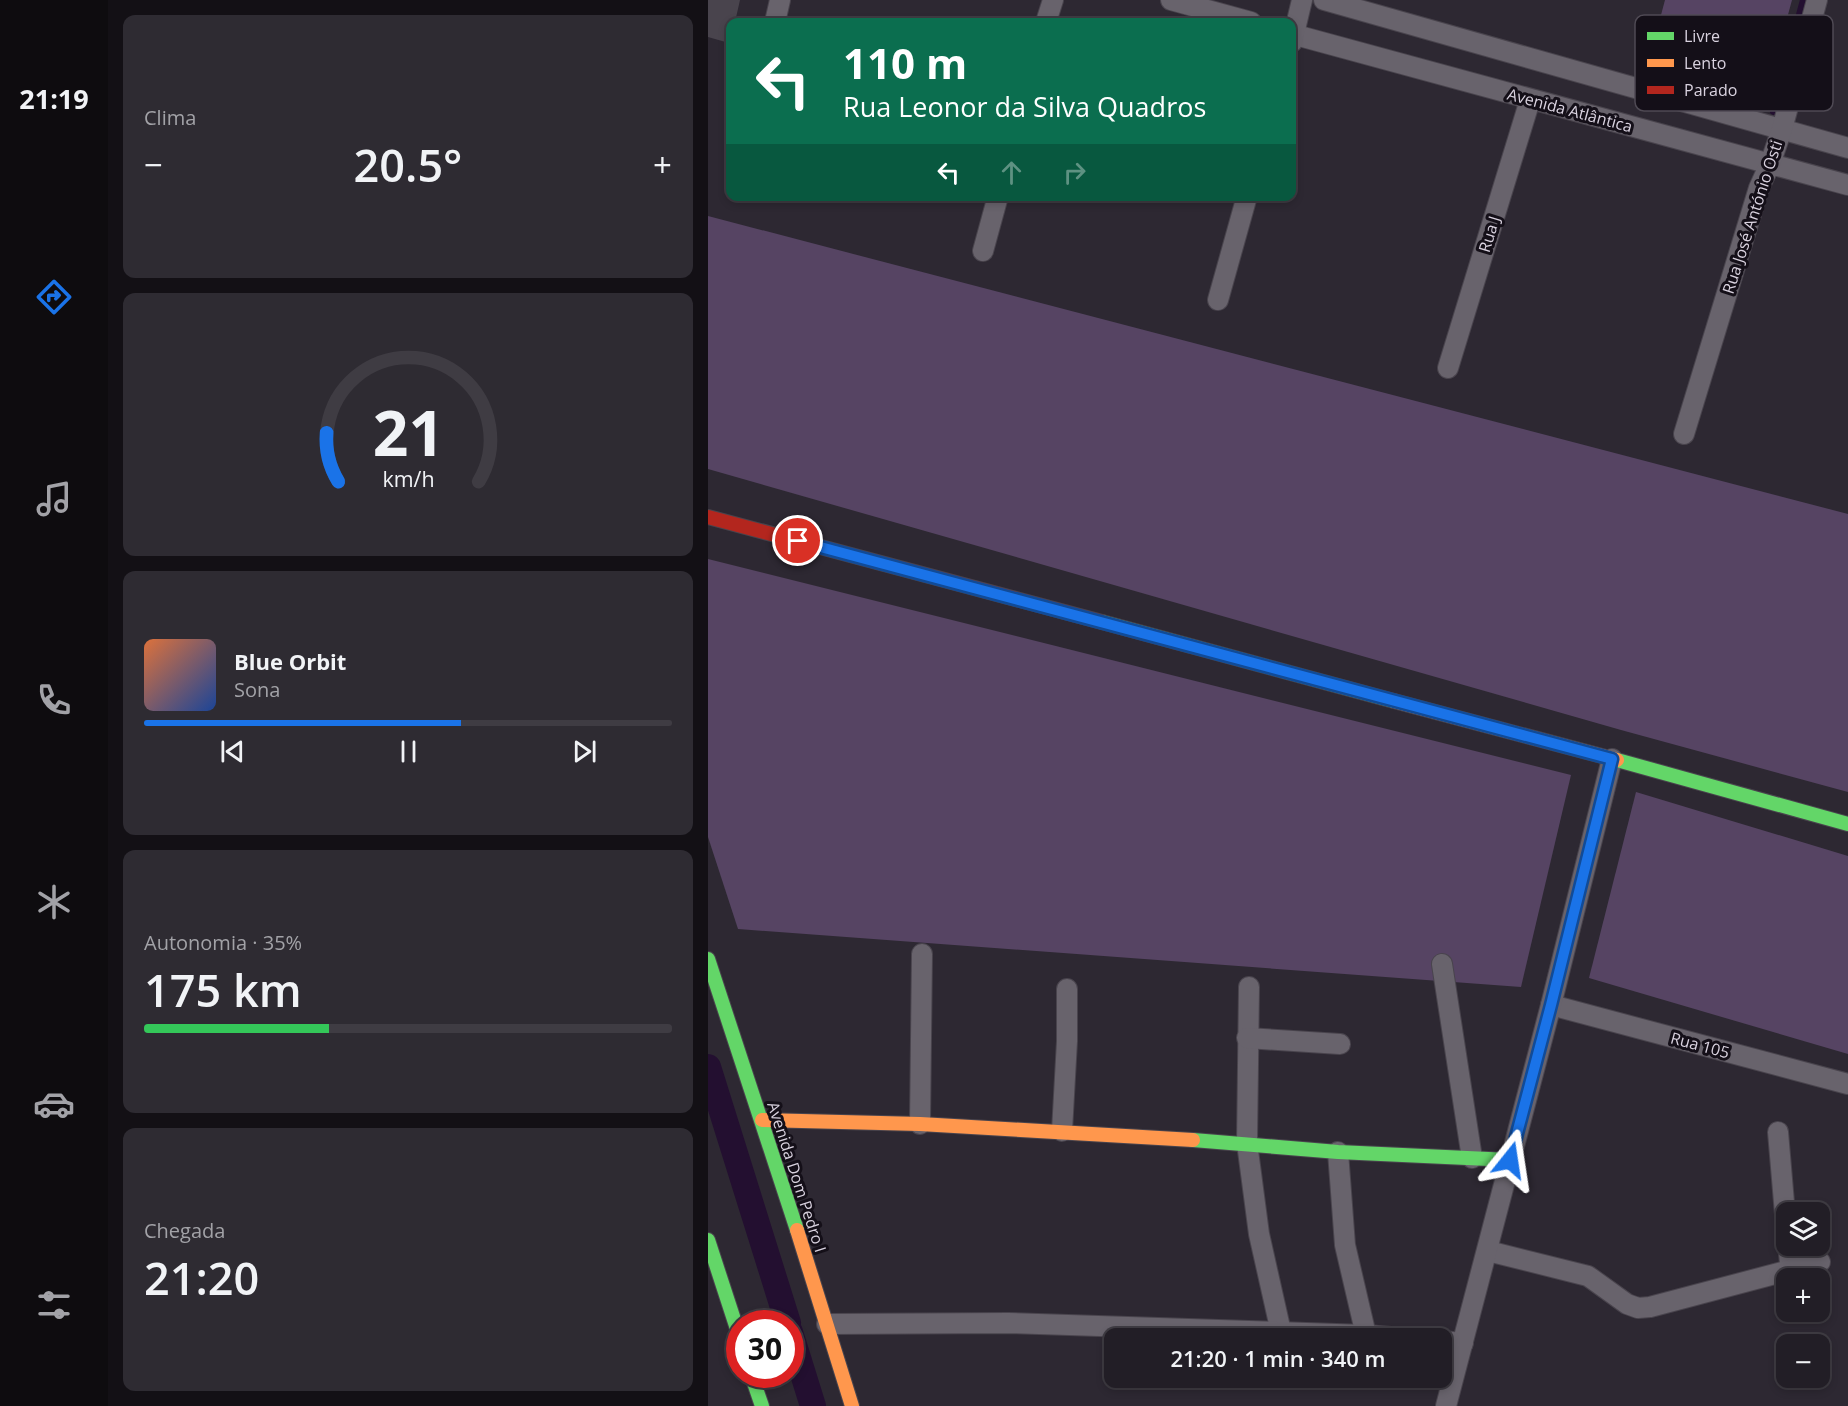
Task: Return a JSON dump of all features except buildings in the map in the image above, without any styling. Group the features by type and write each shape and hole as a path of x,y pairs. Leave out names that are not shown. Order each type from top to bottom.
{"street":[{"path":"775,18 780,0"},
{"path":"1047,18 1053,0"},
{"path":"1171,0 1236,18"},
{"path":"1296,22 1302,0"},
{"path":"1324,0 1635,88"},
{"name":"Rua José António Osti","path":"1812,15 1816,0"},
{"name":"Avenida Atlântica","path":"1296,38 1848,185"},
{"name":"Rua J","path":"1448,368 1530,100"},
{"path":"1718,111 1848,148"},
{"name":"Rua José António Osti","path":"1684,434 1759,188 1770,164 1787,111"},
{"path":"983,251 997,201"},
{"path":"1218,300 1246,201"},
{"path":"708,517 1848,824"},
{"path":"1446,1406 1488,1251 1612,759"},
{"path":"920,1124 922,954"},
{"name":"Avenida Dom Pedro I","path":"708,959 762,1120 852,1406"},
{"path":"1442,964 1472,1158"},
{"path":"1249,987 1247,1143 1259,1234 1280,1328"},
{"path":"1062,1131 1067,1041 1066,989"},
{"name":"Rua 105","path":"1551,1005 1848,1084"},
{"path":"1247,1038 1340,1044"},
{"path":"762,1120 1062,1131 1247,1143 1338,1152 1510,1160"},
{"path":"1778,1132 1784,1202"},
{"path":"1338,1152 1345,1245 1363,1328"},
{"path":"708,1240 731,1310"},
{"path":"1488,1251 1588,1275 1627,1304 1638,1308 1650,1307 1776,1275"},
{"path":"1801,1268 1820,1262"},
{"path":"827,1324 1008,1323 1160,1328"},
{"path":"1452,1342 1463,1343"},
{"path":"756,1388 762,1406"}],"shaded area":[{"path":"1665,0 1792,0 1788,15 1661,15"},
{"path":"708,216 1848,514 1848,792 1621,730 708,469"},
{"path":"708,559 1571,775 1521,987 738,929 708,837"},
{"path":"1636,792 1848,856 1848,1054 1589,978"}],"waterway":[{"path":"1800,15 1804,0"},
{"path":"708,1067 784,1310"},
{"path":"804,1377 813,1406"}],"traffic: fast":[{"path":"1102,622 1394,701"},
{"path":"1617,760 1848,824"},
{"path":"708,959 797,1230"},
{"path":"1193,1140 1338,1152 1510,1160"},
{"path":"708,1240 731,1310"},
{"path":"756,1388 762,1406"}],"traffic: slow":[{"path":"1394,701 1617,760"},
{"path":"762,1120 920,1124 1193,1140"},
{"path":"797,1230 852,1406"}],"traffic: jam":[{"path":"708,517 1102,622"}],"route":[{"path":"798,541 1612,759 1510,1160"}]}
